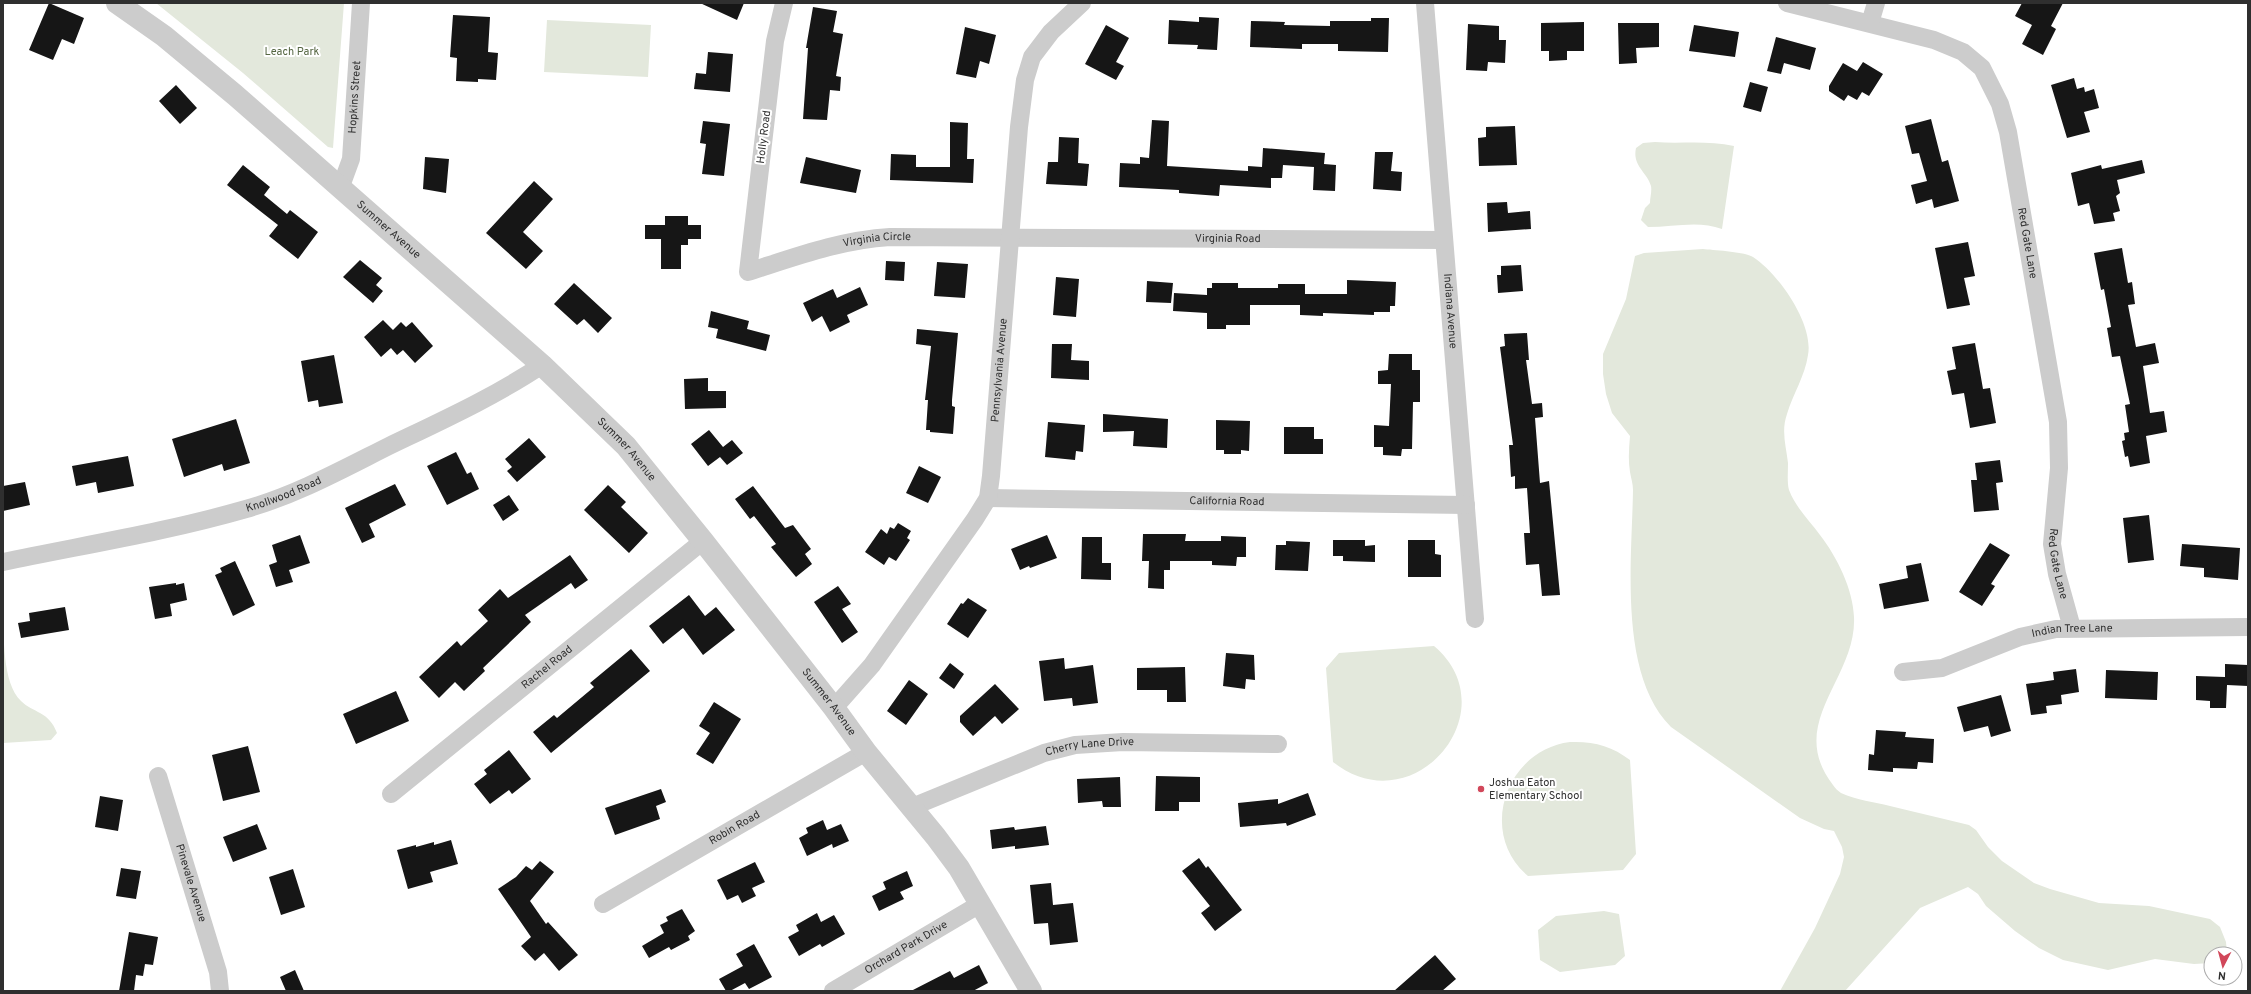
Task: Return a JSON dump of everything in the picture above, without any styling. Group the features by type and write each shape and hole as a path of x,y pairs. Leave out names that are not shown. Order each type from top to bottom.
{"street":[{"name":"Summer Avenue","path":"117,3 170,40 542,365 626,446 703,541 834,708 866,752 912,807 959,868 1031,991"},
{"name":"Hopkins Street","path":"340,189 351,159 361,3"},
{"name":"Holly Road","path":"748,272 775,41 784,3"},
{"name":"Pennsylvania Avenue","path":"834,708 872,665 988,498 992,476 1021,106 1028,68 1037,48 1082,3"},
{"name":"Indiana Avenue","path":"1425,3 1476,619"},
{"name":"Red Gate Lane","path":"1787,3 1934,40 1963,52 1982,68 2000,104 2008,132 2055,396 2059,450 2052,544 2057,574 2072,628"},
{"path":"1870,23 1876,3"},
{"name":"Virginia Circle","path":"748,272 834,245 870,238 909,236 1010,239"},
{"name":"Virginia Road","path":"1010,239 1444,240"},
{"name":"Knollwood Road","path":"3,562 202,520 271,501 321,480 484,400 514,384 542,365"},
{"name":"California Road","path":"988,498 1466,505"},
{"name":"Rachel Road","path":"391,794 703,541"},
{"name":"Indian Tree Lane","path":"1903,672 1942,668 2020,637 2072,628 2248,627"},
{"name":"Cherry Lane Drive","path":"912,807 1044,753 1075,745 1116,742 1278,744"},
{"name":"Robin Road","path":"603,904 866,752"},
{"name":"Pinevale Avenue","path":"158,776 218,972 220,991"},
{"name":"Orchard Park Drive","path":"833,991 980,904"}],"green space":[{"name":"Leach Park","path":"156,3 344,3 333,148 328,147 243,73"},
{"path":"547,20 651,25 648,77 544,72"},
{"path":"1643,143 1714,143 1734,146 1722,229 1713,226 1695,224 1648,227 1641,220 1645,208 1650,203 1651,186 1636,160 1636,148"},
{"path":"1703,249 1749,255 1763,265 1783,287 1800,315 1805,329 1808,343 1808,355 1802,378 1784,426 1784,438 1788,463 1788,487 1795,503 1816,529 1838,563 1851,595 1854,617 1852,639 1845,661 1819,721 1816,741 1820,763 1834,786 1841,793 1853,797 1969,825 1976,830 1988,847 2002,861 2034,883 2050,889 2099,903 2149,906 2210,919 2220,927 2226,946 2203,946 2203,963 2194,964 2155,959 2108,970 2063,960 2039,948 2015,931 1986,906 1978,894 1968,887 1920,908 1845,991 1780,991 1815,928 1840,874 1844,857 1842,847 1834,831 1824,829 1800,818 1671,727 1654,704 1643,677 1635,647 1632,615 1631,549 1633,490 1629,463 1630,436 1612,413 1606,394 1603,374 1603,354 1626,299 1635,256 1644,253"},
{"path":"3,611 5,658 10,683 21,701 50,720 57,733 51,740 3,743"},
{"path":"1434,646 1455,672 1462,700 1457,728 1442,752 1421,770 1394,780 1364,778 1333,762 1326,668 1339,653"},
{"path":"1570,742 1587,742 1602,745 1616,751 1630,760 1636,854 1623,870 1528,876 1513,858 1504,838 1502,817 1506,796 1515,777 1529,760 1548,748"},
{"path":"1604,911 1619,914 1625,956 1615,965 1560,972 1540,960 1538,930 1556,916"}],"building":[{"path":"49,3 84,18 74,44 62,39 53,60 29,50"},
{"path":"700,3 744,3 737,20"},
{"path":"2022,3 2063,3 2051,26 2056,29 2043,55 2022,44 2032,25 2015,16"},
{"path":"813,7 837,11 833,32 843,34 836,76 841,77 840,91 830,90 827,120 803,119 808,48 806,48"},
{"path":"453,15 490,17 488,52 498,53 496,80 478,79 478,82 456,81 457,58 450,57"},
{"path":"1199,17 1219,18 1217,50 1197,49 1198,45 1168,44 1169,20 1199,22"},
{"path":"1371,18 1389,18 1388,52 1338,51 1338,44 1302,44 1302,49 1250,47 1251,21 1285,22 1284,25 1330,26 1330,21 1371,21"},
{"path":"1584,22 1584,51 1567,51 1567,60 1549,61 1549,51 1541,51 1541,23"},
{"path":"1618,23 1659,23 1659,47 1636,48 1637,63 1619,64"},
{"path":"1468,24 1499,26 1499,40 1506,40 1505,63 1488,62 1487,71 1466,70"},
{"path":"1106,25 1129,38 1116,62 1124,66 1116,80 1085,64"},
{"path":"1694,25 1739,32 1735,57 1689,51"},
{"path":"965,27 996,35 989,64 980,61 976,78 956,74"},
{"path":"1776,37 1816,48 1810,70 1784,63 1781,74 1767,71"},
{"path":"708,52 733,54 730,92 694,89 696,73 706,74"},
{"path":"1863,62 1883,74 1869,96 1862,92 1857,100 1848,95 1844,101 1829,91 1829,86 1843,63 1857,71"},
{"path":"2074,78 2077,89 2084,87 2085,92 2094,89 2099,108 2084,112 2090,132 2067,138 2051,85"},
{"path":"1750,82 1768,87 1761,112 1743,107"},
{"path":"176,85 197,108 180,124 159,101"},
{"path":"1931,119 1942,162 1948,160 1959,201 1934,208 1932,199 1916,204 1911,185 1927,181 1919,153 1912,154 1905,126"},
{"path":"1152,120 1169,121 1167,166 1248,171 1248,166 1262,167 1263,148 1325,153 1324,164 1336,165 1335,191 1313,190 1314,167 1283,165 1282,178 1271,178 1271,188 1220,185 1219,196 1179,193 1179,190 1119,187 1120,163 1140,164 1140,157 1149,158"},
{"path":"703,121 730,124 724,176 702,174 706,144 700,143"},
{"path":"950,122 968,123 967,159 974,159 973,183 890,180 891,154 916,155 916,167 950,167"},
{"path":"1515,126 1517,165 1479,166 1478,138 1486,137 1486,127"},
{"path":"1059,137 1079,138 1078,163 1089,164 1087,186 1046,184 1048,162 1058,162"},
{"path":"1375,152 1393,152 1391,171 1402,172 1401,191 1373,189"},
{"path":"425,157 449,159 446,193 423,189"},
{"path":"806,157 861,170 856,193 800,183"},
{"path":"2142,160 2145,173 2117,180 2120,193 2116,196 2120,211 2113,213 2115,221 2094,224 2089,203 2078,206 2071,173 2101,165 2102,169"},
{"path":"243,165 270,187 264,195 287,214 290,210 318,232 298,259 269,236 278,225 227,185"},
{"path":"534,181 553,199 523,232 543,251 526,269 486,233"},
{"path":"1507,202 1508,213 1530,211 1531,229 1488,232 1487,203"},
{"path":"665,216 688,216 688,225 701,225 701,239 688,239 688,245 681,245 681,269 661,269 661,239 645,239 645,225 665,225"},
{"path":"1968,242 1975,276 1964,278 1970,305 1947,309 1935,248"},
{"path":"2122,248 2128,283 2132,282 2135,304 2128,305 2136,347 2155,343 2159,363 2143,366 2150,413 2164,411 2167,432 2146,436 2150,463 2130,467 2128,456 2125,457 2122,441 2125,440 2124,433 2129,432 2125,405 2130,404 2120,356 2112,357 2107,328 2111,327 2104,289 2101,290 2094,253"},
{"path":"360,260 382,278 376,285 383,291 373,303 343,277"},
{"path":"886,261 905,262 904,281 885,280"},
{"path":"937,262 968,264 965,298 934,296"},
{"path":"1521,265 1523,291 1498,293 1497,275 1501,275 1501,266"},
{"path":"1056,277 1079,279 1076,317 1053,315"},
{"path":"1347,280 1396,282 1395,306 1390,306 1390,312 1374,312 1374,315 1323,313 1323,316 1300,315 1300,305 1250,305 1250,325 1226,325 1226,329 1207,329 1207,313 1173,311 1174,293 1207,295 1207,288 1212,288 1212,283 1238,283 1238,288 1278,288 1278,284 1305,284 1305,294 1347,294"},
{"path":"1147,281 1173,283 1171,303 1146,302"},
{"path":"574,283 612,318 598,333 584,319 577,325 554,304"},
{"path":"860,287 868,305 847,315 850,322 830,332 822,316 812,322 803,303 833,289 837,298"},
{"path":"711,311 749,321 747,329 770,335 766,351 716,338 718,329 708,327"},
{"path":"383,320 393,330 401,322 406,327 412,322 433,346 415,363 403,350 397,355 391,348 381,357 364,337"},
{"path":"917,329 958,333 952,400 952,406 955,407 953,434 930,432 930,430 926,430 928,400 925,400 931,346 916,344"},
{"path":"1527,333 1529,360 1526,360 1532,404 1542,403 1543,417 1535,418 1540,483 1549,481 1560,595 1542,596 1539,564 1526,565 1524,533 1530,533 1527,488 1515,489 1515,476 1511,477 1509,445 1513,445 1500,347 1505,346 1504,334"},
{"path":"1975,343 1983,389 1990,388 1996,423 1970,428 1964,393 1952,395 1947,371 1956,369 1952,347"},
{"path":"1052,344 1072,344 1071,360 1089,361 1089,380 1051,378"},
{"path":"1389,354 1412,354 1412,370 1420,370 1420,402 1413,402 1412,449 1402,449 1401,456 1383,455 1383,447 1374,447 1374,425 1389,426 1391,384 1378,384 1378,371 1388,370"},
{"path":"334,355 343,403 319,407 318,400 308,402 301,361"},
{"path":"708,378 708,391 726,391 726,408 685,409 684,379"},
{"path":"1103,414 1168,419 1167,448 1133,446 1134,431 1103,432"},
{"path":"236,419 250,463 224,471 222,464 184,477 172,439"},
{"path":"1216,420 1250,421 1249,451 1241,450 1241,454 1224,454 1224,450 1216,450"},
{"path":"1048,422 1085,425 1083,452 1076,451 1075,460 1045,457"},
{"path":"1284,427 1314,427 1314,439 1323,439 1323,454 1284,454"},
{"path":"709,430 723,447 732,440 743,453 727,465 720,457 708,466 691,444"},
{"path":"529,438 546,457 517,482 507,471 512,467 505,459"},
{"path":"456,452 467,474 471,472 479,489 447,505 427,466"},
{"path":"128,456 134,486 98,493 96,482 76,486 72,466"},
{"path":"2000,460 2003,482 1996,483 1999,510 1974,512 1971,480 1977,480 1975,463"},
{"path":"919,466 941,477 928,503 906,493"},
{"path":"25,482 30,505 3,511 3,486"},
{"path":"395,484 406,505 369,524 375,537 362,543 345,508"},
{"path":"608,485 626,502 621,507 648,533 629,553 584,510"},
{"path":"753,486 785,528 793,525 811,549 805,554 812,564 796,577 771,547 776,544 754,516 750,519 735,499"},
{"path":"509,495 519,510 503,521 493,505"},
{"path":"2149,515 2154,560 2128,563 2123,518"},
{"path":"898,523 911,531 907,538 910,540 896,561 889,557 884,565 865,552 881,529 887,534 890,527 894,529"},
{"path":"1143,534 1186,534 1185,541 1221,541 1221,536 1246,537 1246,557 1237,557 1236,566 1212,565 1212,561 1170,561 1170,570 1164,570 1164,589 1148,588 1149,561 1142,561"},
{"path":"300,535 310,563 289,570 293,582 276,587 269,565 277,562 272,545"},
{"path":"1047,535 1057,558 1020,570 1011,549"},
{"path":"1082,537 1102,537 1102,563 1111,563 1111,580 1081,579"},
{"path":"1333,540 1365,540 1365,546 1375,545 1375,562 1343,561 1343,556 1333,556"},
{"path":"1408,540 1435,540 1435,554 1441,555 1441,577 1408,577"},
{"path":"1286,541 1310,542 1308,571 1275,570 1276,545 1286,545"},
{"path":"1990,543 2010,555 1991,584 1995,586 1982,606 1959,592"},
{"path":"2182,544 2240,548 2238,580 2204,577 2204,568 2180,566"},
{"path":"570,555 588,580 575,589 571,583 525,615 531,622 483,668 485,671 464,691 455,682 439,698 419,677 457,641 461,646 488,621 478,610 500,589 508,598"},
{"path":"235,561 255,605 233,616 215,575 222,572 220,568"},
{"path":"1921,563 1929,601 1884,609 1879,584 1908,578 1906,566"},
{"path":"176,583 176,585 184,583 187,600 170,604 172,616 155,619 149,587"},
{"path":"838,586 851,604 842,609 858,632 842,643 814,602"},
{"path":"689,595 705,616 716,607 735,630 703,655 683,628 663,644 649,626"},
{"path":"968,598 987,610 968,638 947,624 961,603 963,604"},
{"path":"65,607 69,630 21,638 18,623 30,621 29,613"},
{"path":"631,649 650,671 551,753 533,732 554,715 557,718 594,687 590,683"},
{"path":"1226,653 1254,655 1255,680 1246,679 1245,689 1223,686"},
{"path":"1064,658 1065,669 1093,665 1098,703 1073,706 1072,698 1044,701 1039,661"},
{"path":"950,663 964,674 954,689 939,678"},
{"path":"2225,664 2248,665 2248,686 2227,685 2226,708 2210,708 2210,701 2196,700 2196,676 2225,677"},
{"path":"1185,667 1186,702 1167,702 1167,690 1137,690 1137,668"},
{"path":"2076,669 2079,692 2061,695 2062,704 2046,706 2047,713 2031,715 2026,684 2054,680 2053,672"},
{"path":"2106,670 2158,672 2157,700 2105,698"},
{"path":"909,680 928,694 906,725 887,711"},
{"path":"995,684 1019,709 1002,724 995,716 973,736 960,722 960,716"},
{"path":"396,691 409,721 356,744 343,714"},
{"path":"2001,695 2011,731 1991,737 1988,726 1964,732 1957,707"},
{"path":"714,702 741,719 713,764 696,754 710,733 699,726"},
{"path":"1876,730 1906,732 1905,737 1934,739 1933,763 1918,762 1917,769 1893,768 1893,772 1868,770 1869,754 1874,755"},
{"path":"248,746 260,792 223,801 212,755"},
{"path":"509,750 531,779 512,794 509,790 490,804 474,784 487,774 484,770"},
{"path":"1156,776 1200,777 1200,802 1179,802 1179,811 1155,811"},
{"path":"1120,777 1121,807 1103,807 1102,801 1078,803 1077,779"},
{"path":"661,789 666,802 656,806 660,819 615,835 605,808"},
{"path":"1308,793 1316,815 1287,826 1286,823 1240,827 1238,803 1278,799 1278,804"},
{"path":"100,796 123,800 118,831 95,827"},
{"path":"823,820 827,830 841,824 849,841 833,848 832,844 807,856 799,838 808,833 806,828"},
{"path":"257,824 267,849 233,862 223,837"},
{"path":"1046,826 1049,845 1015,849 1015,846 992,849 990,830 1014,827 1015,830"},
{"path":"451,840 458,864 430,872 433,882 408,889 397,850 434,842 434,845"},
{"path":"1199,858 1206,868 1208,866 1242,910 1215,931 1201,913 1210,906 1182,871"},
{"path":"540,861 554,872 530,901 546,924 548,922 578,955 559,971 544,953 535,961 521,946 531,937 498,889 516,877 526,866 532,870"},
{"path":"755,862 765,882 752,888 756,896 742,903 738,895 727,900 717,880"},
{"path":"121,868 141,871 136,899 116,896"},
{"path":"293,869 305,907 281,915 269,877"},
{"path":"907,871 913,886 900,892 904,899 879,911 872,896 886,889 883,882"},
{"path":"1051,883 1053,905 1073,903 1078,942 1050,945 1048,923 1034,924 1030,885"},
{"path":"682,909 695,931 688,936 690,940 671,950 669,947 649,958 642,946 664,933 660,925 668,921 666,917"},
{"path":"817,913 821,922 834,915 845,934 822,947 820,944 799,956 788,937 799,931 796,925"},
{"path":"129,932 158,937 153,965 145,964 143,976 136,975 134,991 119,991"},
{"path":"754,944 772,977 749,989 745,983 730,991 726,991 719,979 743,966 736,954"},
{"path":"1435,955 1456,979 1442,991 1394,991"},
{"path":"979,965 988,983 973,991 911,991 950,971 954,978"},
{"path":"295,970 304,991 286,991 280,977"}],"place":[{"name":"Joshua Eaton Elementary School","path":"1481,789"}]}
